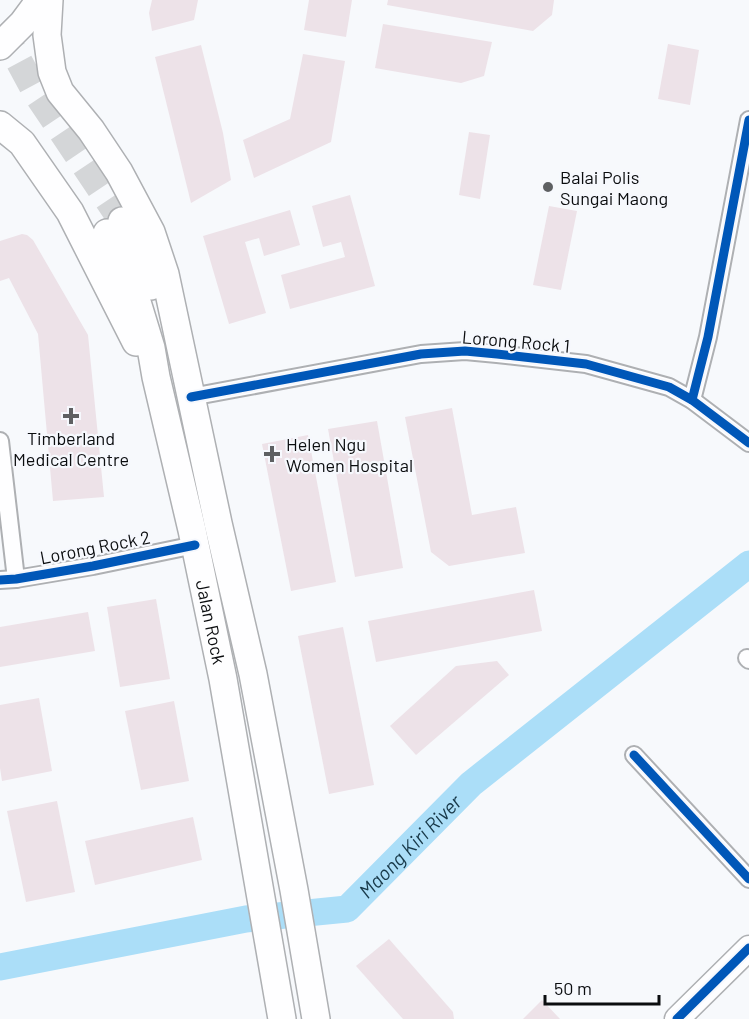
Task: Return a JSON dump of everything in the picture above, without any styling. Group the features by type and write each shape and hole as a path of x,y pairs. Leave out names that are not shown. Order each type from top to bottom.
{"main road":[{"path":"0,46 23,23 40,0"},
{"name":"Jalan Rock","path":"49,0 47,35 52,72 60,92 91,130 119,172 151,232 165,274 253,674 316,1019"},
{"path":"0,125 22,143 70,212 139,350 156,377"},
{"name":"Jalan Rock","path":"191,398 139,255 114,227 151,348 195,545 223,679 282,1019"}],"street":[{"path":"692,400 708,337 749,120"},
{"name":"Lorong Rock 1","path":"191,398 421,354 465,351 586,364 669,387 692,400 749,443"},
{"path":"0,441 8,580"},
{"name":"Lorong Rock 2","path":"8,580 195,545"},
{"path":"634,755 749,879"},
{"path":"676,1019 749,948"}],"building":[{"path":"152,0 198,0 194,20 152,31 149,13"},
{"path":"309,0 352,0 346,37 304,30"},
{"path":"388,0 554,0 552,15 533,31 387,5"},
{"path":"383,24 492,42 484,76 461,83 375,68"},
{"path":"668,44 699,50 690,105 658,99"},
{"path":"201,45 223,133 231,180 191,203 155,57"},
{"path":"303,54 345,61 331,142 254,178 243,140 290,119"},
{"path":"469,132 490,135 480,199 459,195"},
{"path":"350,195 375,286 290,309 281,275 345,257 341,242 323,247 312,206"},
{"path":"549,206 577,211 561,290 533,285"},
{"path":"290,210 300,245 264,256 259,238 245,242 266,313 229,324 203,236"},
{"name":"Timberland Medical Centre","path":"22,234 33,240 88,335 104,497 53,501 38,334 9,278 0,281 0,241"},
{"path":"452,408 472,515 516,507 525,553 449,566 431,552 405,417"},
{"path":"377,421 403,568 355,577 328,429"},
{"path":"308,435 336,582 291,591 262,444"},
{"path":"534,590 542,631 376,662 368,621"},
{"path":"156,599 170,679 120,687 107,607"},
{"path":"88,612 95,651 0,667 0,627"},
{"path":"343,627 374,785 329,794 298,636"},
{"path":"497,661 509,675 416,755 390,726 456,666"},
{"path":"39,698 52,771 2,781 0,705"},
{"path":"174,701 189,781 141,790 125,711"},
{"path":"57,801 75,892 26,902 7,811"},
{"path":"193,817 202,860 95,885 85,841"},
{"path":"389,939 453,1012 454,1019 403,1019 356,966"},
{"path":"542,1000 560,1019 523,1019"}],"waterway":[{"name":"Maong Kiri River","path":"0,967 246,919 347,909 471,784 749,564"}],"tunnel":[{"path":"0,26 36,93 122,221"}],"cycle path":[{"path":"692,400 708,337 749,120"},
{"path":"191,397 421,354 465,351 586,364 669,387 692,400 749,443"},
{"path":"0,580 93,566 195,545"},
{"path":"634,755 749,879"},
{"path":"677,1019 749,948"}],"place":[{"name":"Balai Polis Sungai Maong","path":"548,187"},
{"name":"Timberland Medical Centre","path":"71,416"},
{"name":"Helen Ngu Women Hospital","path":"272,454"}]}
